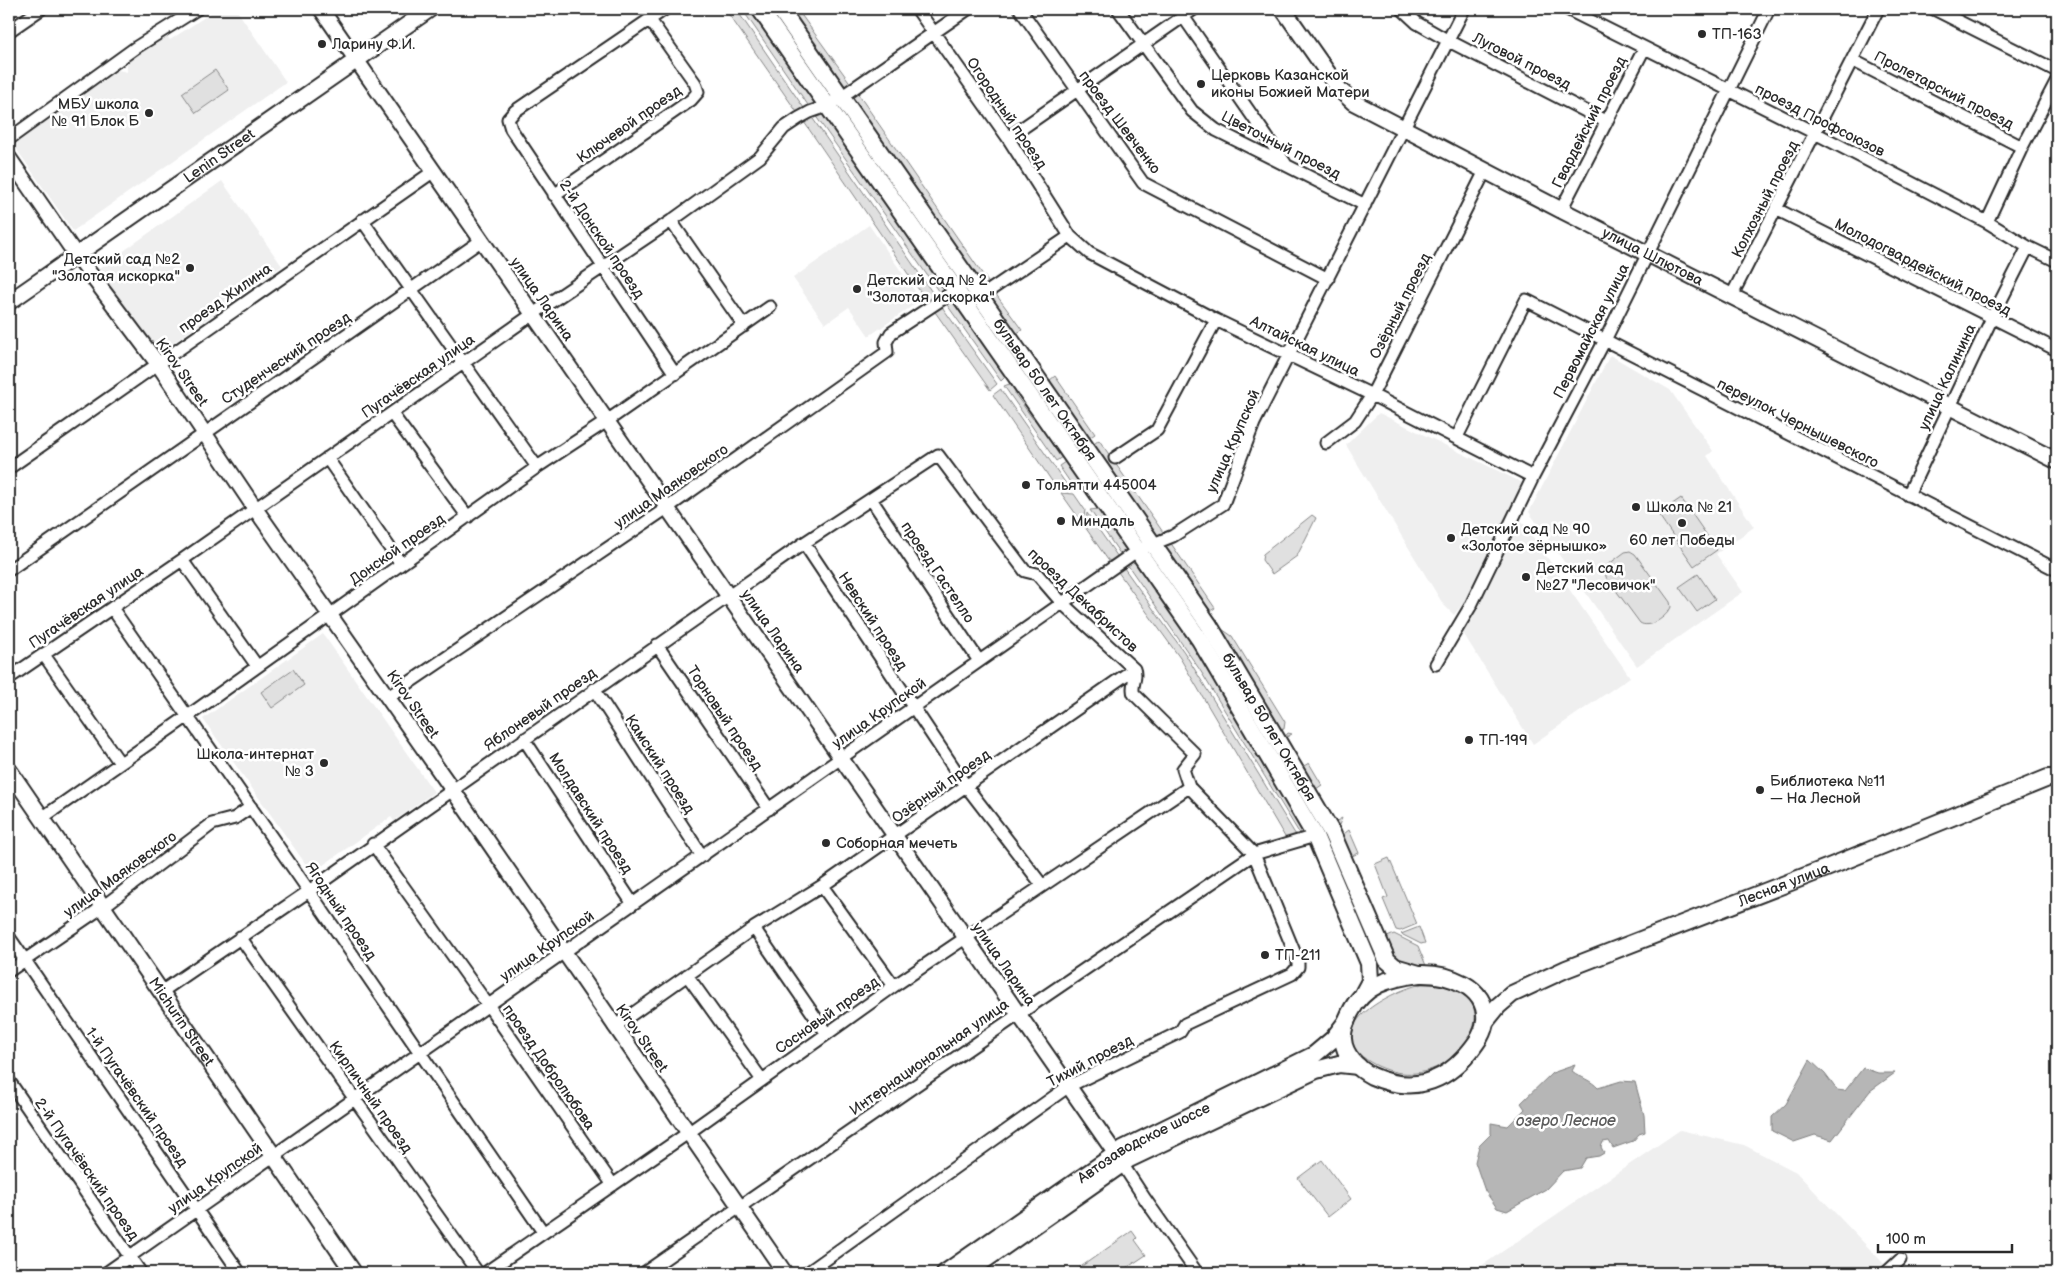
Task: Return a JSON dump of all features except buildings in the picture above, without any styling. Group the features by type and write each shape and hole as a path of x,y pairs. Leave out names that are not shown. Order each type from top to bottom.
{"main road":[{"name":"Lenin Street","path":"9,302 430,9"},
{"name":"бульвар 50 лет Октября","path":"760,9 956,290 1145,547 1209,624 1328,825 1387,960 1395,967 1419,974"},
{"name":"бульвар 50 лет Октября","path":"780,9 980,297 1145,547 1315,836 1369,963 1370,981 1364,992"},
{"name":"улица Шлютова","path":"1283,9 1346,97 1561,210 2057,461"},
{"name":"Michurin Street","path":"9,770 354,1273"},
{"name":"Лесная улица","path":"1485,1022 1498,1006 1512,994 1566,969 1821,871 2054,775"},
{"path":"1419,974 1436,974 1451,978 1461,982 1476,994 1485,1011 1485,1022 1479,1041 1464,1060 1431,1082 1399,1084 1380,1080 1364,1072 1350,1058 1344,1047 1343,1037 1346,1022 1354,1005 1364,992 1399,977 1419,974"},
{"name":"Лесная улица","path":"1476,994 1512,994"},
{"name":"Автозаводское шоссе","path":"944,1273 1119,1158 1314,1055 1333,1039 1346,1022"},
{"name":"Автозаводское шоссе","path":"966,1273 1119,1158 1316,1070 1339,1064 1358,1066"}],"street":[{"path":"9,31 41,9"},
{"path":"9,139 135,48 197,9"},
{"name":"улица Ларина","path":"321,9 1197,1273"},
{"path":"650,20 665,9"},
{"name":"Огородный проезд","path":"917,9 1008,138 1070,236"},
{"path":"841,97 968,9"},
{"name":"проезд Шевченко","path":"1020,9 1143,183 1328,279"},
{"name":"Цветочный проезд","path":"1118,9 1192,111 1216,130 1365,205"},
{"path":"1008,138 1077,92 1143,44 1181,12 1194,9"},
{"name":"Луговой проезд","path":"1402,9 1417,22 1448,40 1605,121"},
{"name":"улица Крупской","path":"106,1273 1062,603 1145,547 1173,536 1223,504 1254,423 1290,356 1402,128 1464,9"},
{"name":"проезд Профсоюзов","path":"1567,9 1815,133 1987,222 2028,247 2057,261"},
{"name":"Первомайская улица","path":"1436,664 1470,607 1533,477 1605,340 1727,90 1769,9"},
{"name":"Колхозный проезд","path":"1732,295 1878,9"},
{"path":"1934,9 2057,72 1987,222"},
{"path":"1181,12 1286,165"},
{"name":"2-й Донской проезд","path":"650,20 515,111 508,120 511,129 554,195 604,266 675,374"},
{"name":"Ключевой проезд","path":"554,195 691,100 698,92 696,83 650,20"},
{"name":"Гвардейский проезд","path":"1561,210 1605,121 1644,49"},
{"name":"Пролетарский проезд","path":"1852,60 2022,146"},
{"name":"Пугачёвская улица","path":"9,678 182,560 254,507 392,414 533,314 672,221 760,157 784,128 810,112 827,106 841,97"},
{"name":"Kirov Street","path":"9,158 76,254 158,364 254,507 452,789 785,1273"},
{"name":"Озёрный проезд","path":"1326,443 1355,421 1372,395 1485,170"},
{"name":"проезд Жилина","path":"9,468 434,171"},
{"name":"Молодогвардейский проезд","path":"1776,209 2057,350"},
{"path":"362,220 462,364 537,467"},
{"path":"672,221 744,326"},
{"path":"980,297 1070,236"},
{"name":"Алтайская улица","path":"1070,236 1089,253 1216,320 1372,395 1533,477"},
{"name":"Студенческий проезд","path":"9,570 482,240"},
{"name":"улица Калинина","path":"1908,495 2028,247"},
{"name":"улица Маяковского","path":"388,697 667,508 887,352 886,342 891,333 956,290"},
{"name":"переулок Чернышевского","path":"1456,438 1526,300 2057,570"},
{"name":"Донской проезд","path":"42,818 330,616 537,467 607,422 770,307"},
{"path":"1115,458 1157,430 1216,320"},
{"path":"392,414 468,517"},
{"name":"Яблоневый проезд","path":"161,992 309,891 373,844 804,543 938,455"},
{"name":"проезд Декабристов","path":"938,455 1025,571 1037,574 1062,603 1134,669 1136,673 1132,690 1134,694 1196,754 1183,769 1189,787"},
{"path":"327,458 401,564"},
{"name":"проезд Гастелло","path":"871,499 979,661"},
{"name":"Невский проезд","path":"804,543 912,708 966,786 1042,885"},
{"path":"182,560 257,666"},
{"name":"Ягодный проезд","path":"112,608 543,1232"},
{"name":"Торновый проезд","path":"657,645 769,809"},
{"path":"44,655 120,763"},
{"name":"Озёрный проезд","path":"614,1027 754,928 822,886 1134,669"},
{"name":"Камский проезд","path":"594,689 702,856"},
{"name":"Молдавский проезд","path":"524,739 633,904"},
{"path":"1189,787 1254,854"},
{"name":"Сосновый проезд","path":"486,1273 688,1133 894,986 1189,787"},
{"name":"улица Маяковского","path":"9,971 104,906 212,824 235,818 251,807"},
{"name":"Интернациональная улица","path":"644,1273 1018,1014 1254,854 1315,836"},
{"name":"проезд Добролюбова","path":"373,844 613,1185"},
{"name":"Тихий проезд","path":"807,1273 1069,1086 1180,1032 1185,1024 1296,971 1298,961 1254,854"},
{"path":"822,886 894,986"},
{"path":"754,928 828,1034"},
{"name":"1-й Пугачёвский проезд","path":"9,937 240,1273"},
{"name":"Кирпичный проезд","path":"240,937 478,1273"},
{"path":"688,975 762,1080"},
{"name":"2-й Пугачёвский проезд","path":"9,1081 141,1273"},
{"path":"1886,1273 1900,1260"}],"shaded area":[{"name":"МБУ школа № 91 Блок Б","path":"217,9 236,9 286,82 73,231 13,144 118,70 127,72 127,63 140,53 167,36 170,40"},
{"path":"725,9 736,9 806,111 799,115"},
{"path":"742,9 753,9 816,103 810,108"},
{"path":"788,9 797,9 851,84 843,87"},
{"path":"215,70 229,90 196,113 182,93"},
{"path":"856,91 990,285 979,286 850,98"},
{"path":"825,114 950,290 941,295 815,115"},
{"path":"811,116 936,298 928,303 802,119"},
{"name":"Детский сад №2 \"Золотая искорка\"","path":"222,181 282,266 157,354 97,270"},
{"name":"Детский сад № 2 \"Золотая искорка\"","path":"869,225 921,300 869,336 849,307 825,324 793,278"},
{"path":"995,293 1022,330 1017,333 1003,321 990,300"},
{"path":"949,300 955,301 1006,376 1001,381 945,302"},
{"path":"940,304 997,384 990,390 933,309"},
{"name":"Школа № 21","path":"1610,355 1670,390 1713,451 1707,456 1754,527 1716,554 1743,592 1637,666 1529,512"},
{"path":"1055,376 1095,434 1086,440 1055,396 1050,380"},
{"path":"1012,383 1016,386 1015,394 1033,419 1041,421 1065,455 1056,461 1004,386"},
{"path":"1001,389 1071,491 1058,490 993,395"},
{"name":"Детский сад № 90 «Золотое зёрнышко»","path":"1379,413 1527,485 1473,590 1454,615 1443,604 1346,445"},
{"path":"1099,440 1165,535 1158,537 1152,535 1090,447"},
{"path":"1068,460 1082,487 1076,491 1059,466"},
{"path":"1061,493 1074,494 1085,510 1083,524"},
{"path":"1681,498 1717,550 1694,566 1658,514"},
{"path":"1098,509 1104,519 1115,528 1129,551 1123,558 1090,510"},
{"path":"1087,513 1120,560 1113,562 1108,560 1085,527"},
{"path":"1312,515 1316,518 1297,556 1272,574 1262,560 1263,554"},
{"name":"Детский сад №27 \"Лесовичок\"","path":"1522,521 1630,677 1533,744 1463,633"},
{"path":"1170,542 1215,608 1206,614 1164,549"},
{"path":"1630,551 1635,554 1670,602 1671,607 1669,611 1653,623 1640,623 1606,577 1605,567 1625,552"},
{"path":"1137,562 1184,626 1305,830 1301,836 1200,670 1127,564"},
{"path":"1124,568 1184,652 1297,837 1288,839 1285,837 1180,658 1118,572"},
{"path":"1698,574 1715,599 1697,612 1679,587"},
{"path":"1216,625 1232,636 1285,722 1284,729 1278,730"},
{"name":"Школа-интернат № 3","path":"323,634 434,792 394,821 391,817 312,873 203,719"},
{"path":"293,669 304,685 272,708 261,692"},
{"path":"1288,733 1292,734 1285,738 1302,767 1309,763 1322,785 1316,789 1335,822 1342,818 1339,825 1334,825 1283,739"},
{"path":"1349,830 1359,853 1352,856 1341,836"},
{"path":"1389,858 1417,924 1400,931 1396,930 1383,899 1388,897 1375,864"},
{"path":"1419,927 1425,943 1421,944 1401,934"},
{"path":"1394,934 1418,946 1427,968 1398,963 1383,939"},
{"path":"1422,984 1453,988 1470,1000 1475,1017 1470,1036 1457,1053 1438,1067 1414,1073 1388,1070 1375,1065 1363,1057 1356,1050 1351,1038 1353,1027 1361,1016 1385,999"},
{"path":"1680,1130 1744,1145 1796,1172 1885,1265 1876,1273 1471,1273"},
{"path":"1322,1160 1351,1199 1328,1217 1298,1178"},
{"path":"1132,1231 1137,1238 1135,1240 1146,1255 1119,1273 1072,1273"}],"water":[{"path":"1810,1060 1825,1074 1837,1090 1845,1091 1863,1068 1878,1073 1895,1073 1870,1091 1832,1140 1815,1135 1794,1142 1772,1131 1772,1117 1786,1104"},
{"name":"озеро Лесное","path":"1575,1065 1572,1071 1598,1088 1621,1081 1635,1082 1644,1115 1645,1132 1639,1134 1633,1141 1613,1148 1609,1141 1603,1142 1601,1147 1604,1153 1599,1156 1586,1158 1580,1168 1563,1171 1546,1189 1507,1211 1497,1208 1485,1191 1475,1162 1479,1146 1491,1134 1491,1123 1508,1126 1525,1109 1521,1103 1552,1073"}],"place":[{"name":"ТП-163","path":"1702,34"},
{"name":"Ларину Ф.И.","path":"322,44"},
{"name":"Церковь Казанской иконы Божией Матери","path":"1201,84"},
{"name":"МБУ школа № 91 Блок Б","path":"149,113"},
{"name":"Детский сад №2 \"Золотая искорка\"","path":"190,268"},
{"name":"Детский сад № 2 \"Золотая искорка\"","path":"857,289"},
{"name":"Тольятти 445004","path":"1026,485"},
{"name":"Школа № 21","path":"1636,507"},
{"name":"Миндаль","path":"1061,521"},
{"name":"60 лет Победы","path":"1682,523"},
{"name":"Детский сад № 90 «Золотое зёрнышко»","path":"1451,538"},
{"name":"Детский сад №27 \"Лесовичок\"","path":"1526,577"},
{"name":"ТП-199","path":"1469,740"},
{"name":"Школа-интернат № 3","path":"324,763"},
{"name":"Библиотека №11 — На Лесной","path":"1760,790"},
{"name":"Cоборная мечеть","path":"826,843"},
{"name":"ТП-211","path":"1265,955"}]}
